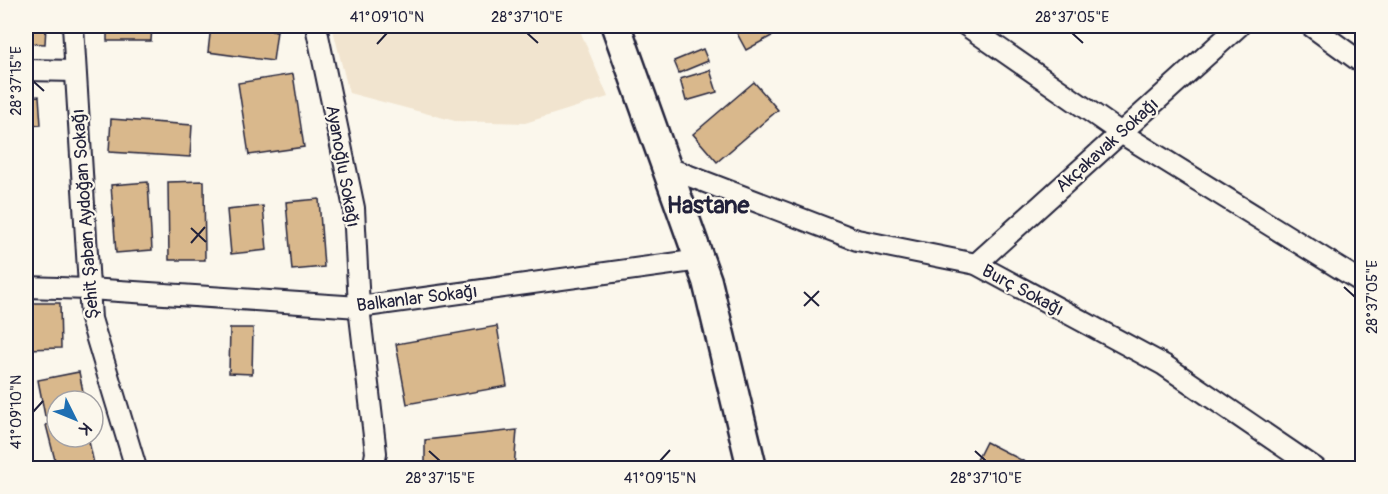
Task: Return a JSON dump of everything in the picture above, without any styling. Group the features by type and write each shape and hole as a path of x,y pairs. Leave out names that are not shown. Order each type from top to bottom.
{"street":[{"name":"Şehit Şaban Aydoğan Sokağı","path":"73,26 91,319 136,468"},
{"name":"Ayanoğlu Sokağı","path":"316,26 354,208 359,307 376,453 373,468"},
{"path":"616,26 707,280 752,468"},
{"path":"967,26 1121,133 1362,282"},
{"name":"Akçakavak Sokağı","path":"976,264 1239,26"},
{"path":"1311,26 1362,63"},
{"path":"26,70 75,71"},
{"name":"Burç Sokağı","path":"666,167 857,240 976,264 1164,365 1315,468"},
{"name":"Balkanlar Sokağı","path":"26,287 359,307 700,261"}],"shaded area":[{"path":"332,26 578,26 608,97 525,123 455,121 349,93"}],"building":[{"path":"26,26 46,26 45,44 26,43"},
{"path":"107,26 152,26 151,41 107,41"},
{"path":"211,26 237,26 277,31 273,61 208,52"},
{"path":"733,26 787,26 788,27 746,50"},
{"path":"703,49 708,61 679,73 674,61"},
{"path":"710,70 717,92 686,101 680,79"},
{"path":"293,74 304,147 249,155 238,83"},
{"path":"754,82 778,110 717,162 693,134"},
{"path":"39,96 41,125 26,126 26,97"},
{"path":"111,119 192,125 190,157 109,152"},
{"path":"204,181 205,260 169,260 168,182"},
{"path":"148,182 152,250 116,253 111,185"},
{"path":"319,199 324,267 292,270 286,202"},
{"path":"263,206 267,250 231,254 227,210"},
{"path":"26,303 60,303 61,348 26,349"},
{"path":"497,326 507,386 407,404 396,344"},
{"path":"230,328 253,328 252,374 229,373"},
{"path":"79,372 83,389 45,389 45,416 38,380"},
{"path":"517,430 514,468 425,468 425,440"},
{"path":"986,442 1031,465 1029,468 973,468"},
{"path":"52,449 91,449 95,468 57,468"},
{"path":"28,451 31,468 26,468 26,452"}],"district":[{"name":"Hastane","path":"708,205"}]}
